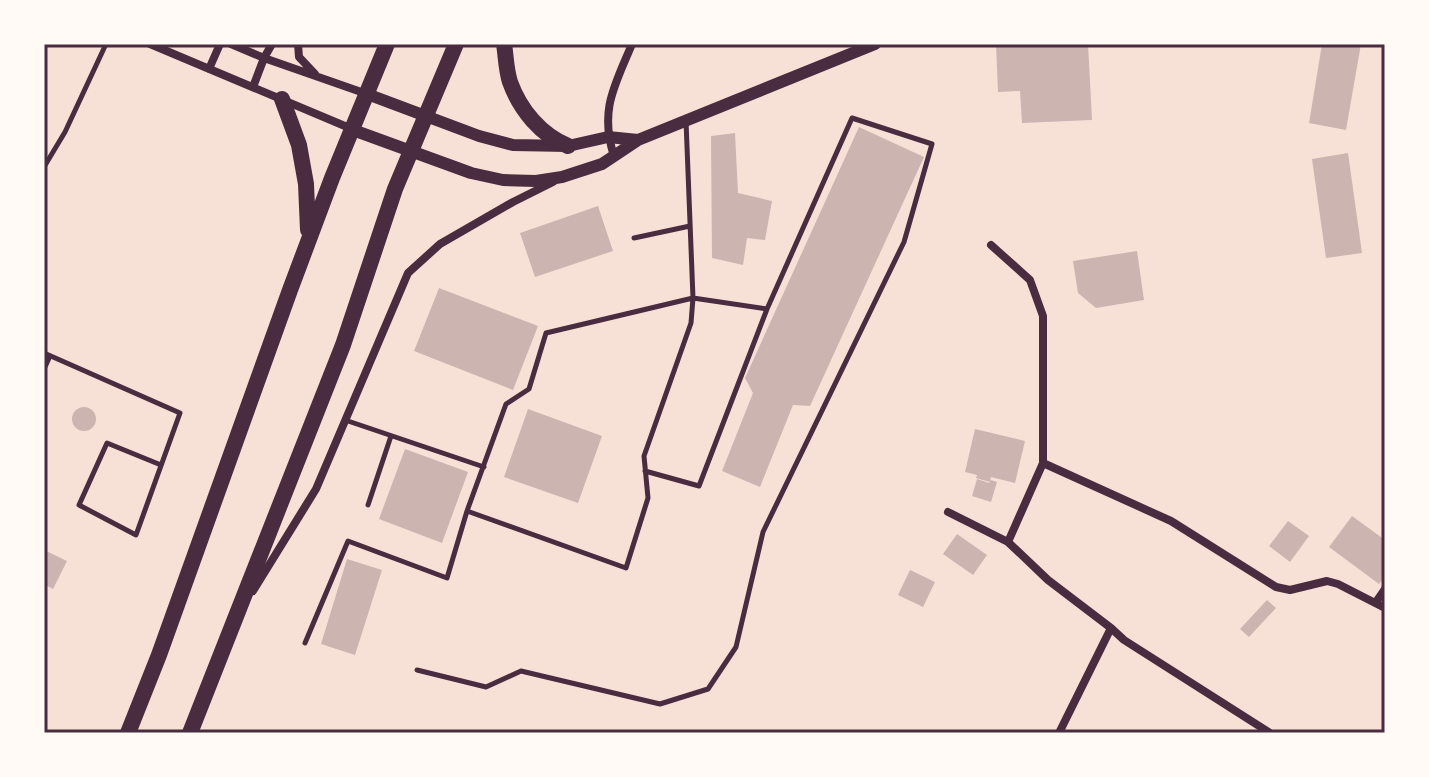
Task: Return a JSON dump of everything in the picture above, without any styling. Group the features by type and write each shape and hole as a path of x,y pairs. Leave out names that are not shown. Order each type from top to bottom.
{"main road":[{"path":"128,733 308,244 387,44"},
{"path":"190,733 343,345 395,189 456,44"},
{"path":"504,44 510,80 525,112 553,140 568,146"},
{"path":"282,99 299,145 307,198 308,244"}],"street":[{"path":"150,44 353,130 471,173 503,180 536,181 562,177"},
{"path":"209,69 220,44"},
{"path":"231,44 479,136 513,145 568,146 608,137 638,140"},
{"path":"253,87 272,44"},
{"path":"298,44 299,57 319,77"},
{"path":"614,156 608,137 609,102 632,44"},
{"path":"230,629 316,489 408,273 440,244 562,177 602,164 638,140 875,44"},
{"path":"991,245 1030,280 1043,316 1043,463 1008,542"},
{"path":"1043,463 1171,521 1276,587 1290,590 1327,581 1385,608"},
{"path":"948,512 1008,542 1038,571 1124,640 1270,733"},
{"path":"1376,602 1385,589"},
{"path":"1059,733 1111,628"}],"lane":[{"path":"44,167 65,132 106,44"},
{"path":"417,670 486,687 521,671 660,704 708,689 736,647 763,532 904,242 932,144 852,118 767,309 699,486 645,471"},
{"path":"467,511 626,568 648,498 644,456 691,323 693,298 686,120"},
{"path":"634,238 690,226"},
{"path":"305,643 348,541 447,578 467,511 506,404 529,389 546,333 693,298 767,309"},
{"path":"44,369 47,354 180,413 136,535 79,505 107,443 161,465"},
{"path":"345,420 484,467"},
{"path":"368,505 391,436"}],"building":[{"path":"996,44 1088,44 1092,120 1022,123 1020,91 998,92"},
{"path":"1322,44 1361,44 1346,130 1309,123"},
{"path":"859,127 924,157 810,406 793,405 760,487 722,471 753,393 745,378"},
{"path":"735,133 738,193 772,201 765,240 747,238 743,265 712,258 711,136"},
{"path":"1348,153 1362,253 1326,258 1312,159"},
{"path":"598,206 613,251 535,277 520,233"},
{"path":"1137,251 1144,300 1096,308 1078,293 1073,261"},
{"path":"439,288 538,326 513,390 414,351"},
{"path":"84,407 93,410 96,419 93,428 84,431 75,428 72,419 75,410"},
{"path":"528,409 602,436 578,503 504,477"},
{"path":"975,429 1025,441 1015,483 991,477 990,482 965,472"},
{"path":"405,449 468,472 442,543 379,519"},
{"path":"977,479 997,482 991,502 972,496"},
{"path":"1352,516 1385,540 1385,576 1379,584 1329,547"},
{"path":"1288,521 1309,536 1290,562 1269,546"},
{"path":"957,534 987,555 973,575 943,554"},
{"path":"44,550 67,561 53,589 44,584"},
{"path":"347,559 382,570 355,655 321,644"},
{"path":"910,570 935,582 923,607 898,595"},
{"path":"1267,600 1276,608 1249,637 1240,629"}]}
